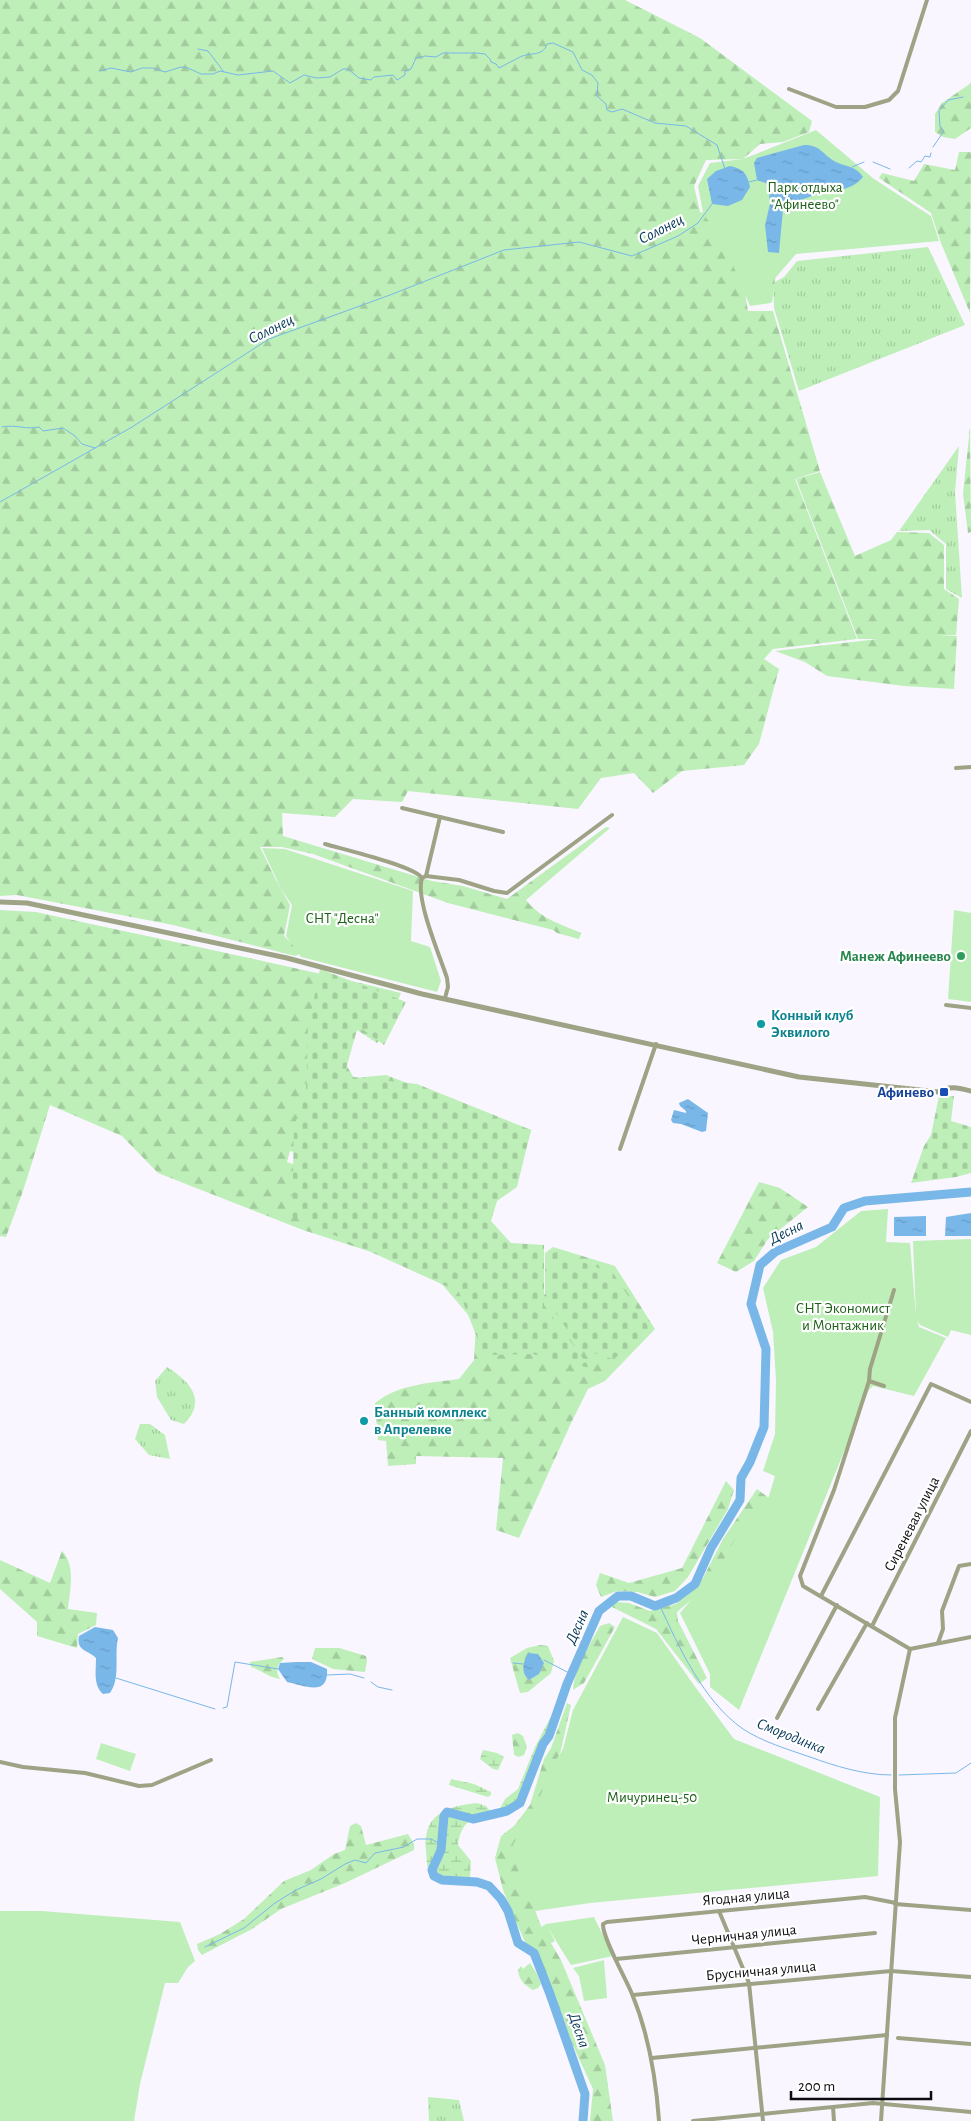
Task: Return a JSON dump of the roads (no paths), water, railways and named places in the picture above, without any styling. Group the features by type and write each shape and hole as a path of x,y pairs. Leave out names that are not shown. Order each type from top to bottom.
{"street":[{"path":"789,89 836,107 865,107 890,100 898,90 927,0"},
{"path":"956,768 971,767"},
{"path":"402,808 503,832"},
{"path":"325,844 394,865 424,877 459,880 494,892 507,893 612,815"},
{"path":"440,817 424,877 422,900 447,978 448,987 445,998"},
{"path":"0,902 27,903 287,958 445,998 799,1077 938,1092 945,1088 954,1087 971,1091"},
{"path":"946,1005 971,1008"},
{"path":"620,1149 656,1044"},
{"path":"894,1290 870,1369 869,1382 834,1490 800,1576 803,1586 910,1649 971,1637"},
{"path":"869,1382 884,1386"},
{"path":"821,1596 931,1384 971,1402"},
{"name":"Сиреневая улица","path":"872,1626 971,1431"},
{"path":"938,1643 943,1629 942,1610 959,1566 971,1564"},
{"path":"777,1718 837,1606"},
{"path":"818,1709 867,1624"},
{"path":"881,2121 900,1842 895,1788 895,1718 910,1649"},
{"path":"0,1762 23,1767 85,1773 139,1786 152,1785 211,1760"},
{"name":"Ягодная улица","path":"616,1959 602,1927 602,1924 606,1922 865,1897 895,1904 971,1910"},
{"path":"719,1911 749,1983 763,2121"},
{"name":"Черничная улица","path":"616,1959 875,1933"},
{"path":"616,1959 633,1995 652,2058 660,2121"},
{"name":"Брусничная улица","path":"633,1995 891,1971 971,1977"},
{"path":"652,2058 887,2035"},
{"path":"898,2038 971,2044"},
{"path":"693,2121 882,2104 971,2112"},
{"path":"833,2107 834,2121"}],"water":[{"path":"804,145 815,147 836,162 854,169 863,177 852,186 846,188 798,201 789,201 783,209 779,253 768,252 765,225 770,204 768,184 757,180 754,163 757,158"},
{"path":"730,166 744,173 750,187 742,200 728,206 712,204 707,179 716,171"},
{"path":"688,1099 708,1113 706,1131 702,1132 673,1123 671,1120 674,1110 686,1113 679,1103"},
{"path":"971,1213 971,1236 945,1236 946,1217"},
{"path":"926,1216 926,1236 894,1236 894,1217"},
{"path":"95,1627 113,1630 118,1638 115,1681 110,1693 103,1694 98,1686 96,1658 83,1650 79,1645 79,1636"},
{"path":"528,1653 538,1654 544,1663 539,1674 529,1680 523,1670"},
{"path":"311,1662 327,1669 327,1678 324,1684 314,1688 287,1682 278,1669 280,1663"}],"waterway":[{"path":"100,71 111,68 131,72 142,68 153,68 165,72 181,67 201,74 213,74 220,71 238,75 273,71 290,83 304,75 316,78 330,77 343,69 348,69 359,78 371,80 374,77 393,75 397,80 405,75 405,71 411,69 416,58 425,56 436,57 443,53 485,54 499,68 520,57 539,53 547,44 553,43 573,52 582,70 592,75 598,83 597,96 606,104 607,110 612,112 622,109 655,123 686,126 717,145 725,169"},
{"path":"198,49 208,51 224,72"},
{"name":"Солонец","path":"933,147 944,131 940,127 939,111 948,100 963,97"},
{"name":"Солонец","path":"909,168 917,161 921,162 925,156 930,157 931,153"},
{"name":"Солонец","path":"852,167 864,162"},
{"name":"Солонец","path":"873,162 890,169"},
{"name":"Солонец","path":"749,182 757,180"},
{"name":"Солонец","path":"0,502 132,427 269,339 390,295 504,250 579,242 632,256 678,236 698,223 712,204"},
{"path":"2,427 39,427 43,431 63,428 75,436 82,444 95,448"},
{"name":"Десна","path":"583,2121 585,2094 534,1953 518,1943 508,1911 501,1899 489,1886 477,1882 442,1880 434,1876 432,1870 441,1850 444,1816 447,1812 473,1819 507,1811 520,1803 543,1744 549,1736 567,1684 599,1611 618,1596 631,1596 655,1606 676,1598 695,1584 711,1548 740,1500 741,1478 750,1462 764,1427 766,1349 751,1304 760,1265 775,1252 832,1227 844,1208 865,1201 971,1192"},
{"name":"Смородинка","path":"659,1604 684,1655 704,1688 716,1704 743,1729 775,1745 829,1764 860,1772 891,1775"},
{"path":"544,1660 571,1674"},
{"path":"223,1708 227,1707 235,1662 278,1669"},
{"path":"513,1663 523,1664"},
{"path":"327,1675 350,1674 364,1678"},
{"path":"116,1678 215,1709"},
{"path":"371,1682 378,1687 392,1690"},
{"name":"Смородинка","path":"899,1775 956,1773 971,1763"},
{"path":"205,1947 244,1928 275,1903 345,1864 355,1860 366,1863 375,1853 404,1847 417,1839 442,1841"}],"place":[{"name":"Манеж Афинеево","path":"961,956"},
{"name":"Конный клуб Эквилого","path":"761,1024"},
{"name":"Афинево","path":"944,1092"},
{"name":"Банный комплекс в Апрелевке","path":"364,1421"}],"park label":[{"name":"Парк отдыха \"Афинеево\"","path":"805,196"},
{"name":"СНТ \"Десна\"","path":"342,918"},
{"name":"СНТ Экономист и Монтажник","path":"843,1316"},
{"name":"Мичуринец-50","path":"652,1797"}]}
